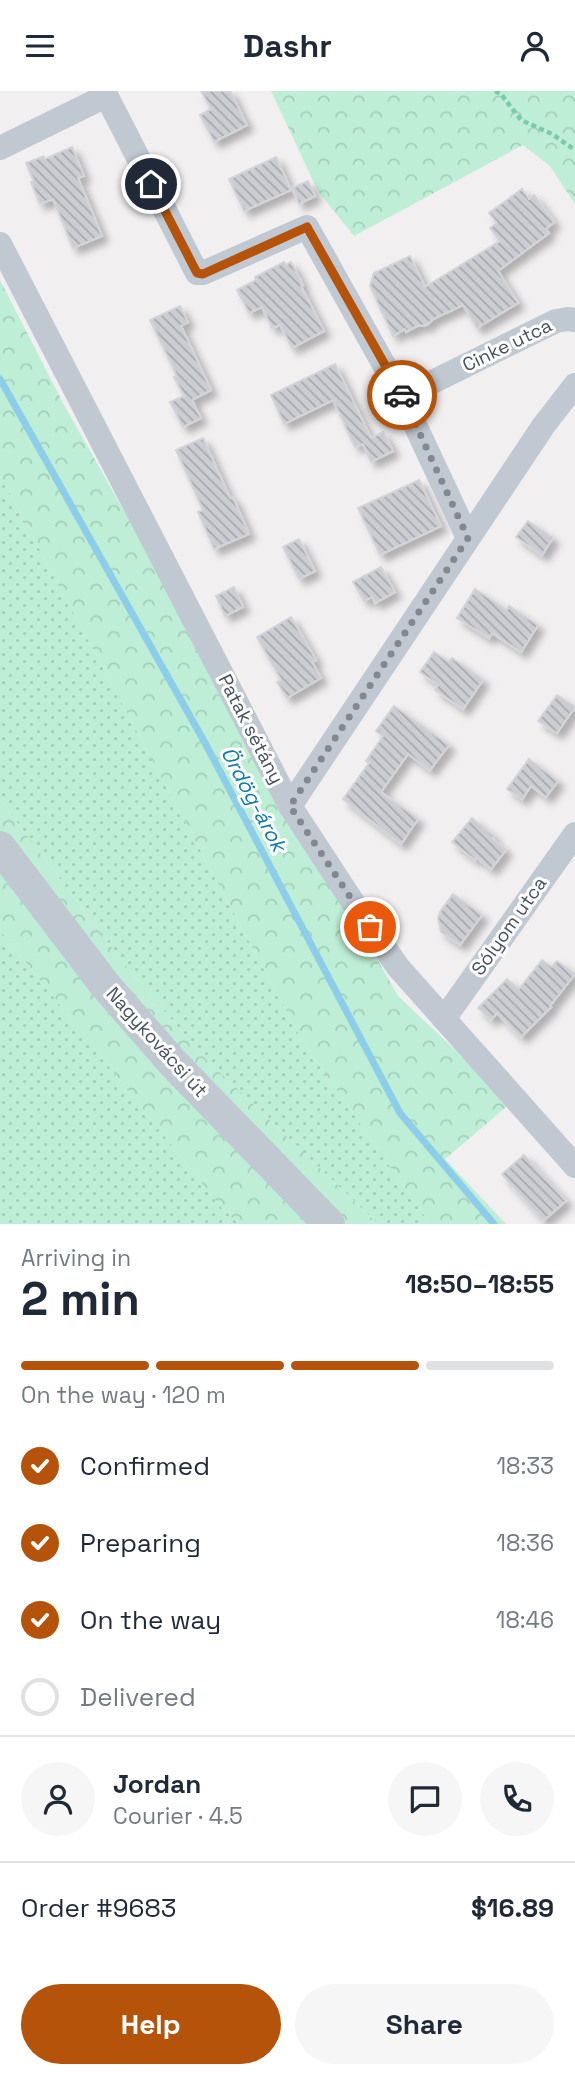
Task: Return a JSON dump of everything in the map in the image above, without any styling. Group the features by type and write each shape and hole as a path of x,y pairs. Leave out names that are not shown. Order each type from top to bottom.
{"street":[{"path":"0,148 105,93 197,273 203,274 307,227 402,397 468,538"},
{"name":"Patak sétány","path":"0,244 290,806 398,967 575,1166"},
{"name":"Cinke utca","path":"402,397 556,321 575,320"},
{"path":"290,806 544,425 575,385"},
{"name":"Sólyom utca","path":"444,1019 575,834"},
{"name":"Nagykovácsi út","path":"0,847 105,985 173,1063 329,1224"}],"path":[{"path":"495,91 521,120 552,134 575,150"}],"green space":[{"path":"271,91 575,91 575,204 550,166 523,145 354,236 318,191"},
{"path":"0,280 63,403 398,996 511,1103 445,1159 506,1224 430,1224 300,1037 0,475"},
{"path":"0,475 300,1037 430,1224 378,1224 203,1056 129,970 0,800"},
{"path":"0,800 129,970 203,1056 378,1224 239,1224 221,1207 0,930"},
{"path":"0,930 221,1207 239,1224 0,1224"}],"building":[{"path":"201,91 230,91 247,125 214,142 200,115 211,109"},
{"path":"72,147 84,176 78,178 102,236 73,248 53,199 40,204 26,163 44,156 45,159"},
{"path":"276,157 291,190 244,211 229,179"},
{"path":"308,181 315,196 299,204 292,188"},
{"path":"522,189 529,199 534,195 554,222 546,229 549,233 498,271 518,303 477,328 463,305 433,319 427,325 417,326 406,332 405,329 393,336 370,286 374,273 410,256 425,287 500,241 490,228 497,223 489,213"},
{"path":"284,262 286,265 291,262 324,331 292,348 280,325 272,328 262,307 249,313 237,290"},
{"path":"180,306 188,322 181,326 211,390 192,400 201,418 183,427 170,402 184,396 150,320"},
{"path":"335,364 371,438 383,432 393,451 371,462 363,444 355,447 333,400 284,424 271,395"},
{"path":"203,438 249,534 214,549 198,512 203,510 176,450"},
{"path":"419,480 441,526 380,555 358,508"},
{"path":"528,521 553,538 542,555 516,537"},
{"path":"299,539 315,571 299,579 283,547"},
{"path":"381,567 395,592 375,603 372,597 364,601 353,582"},
{"path":"234,587 243,607 225,616 216,596"},
{"path":"475,589 507,610 509,606 538,625 521,652 492,633 489,638 457,618"},
{"path":"291,617 316,660 312,662 321,678 287,698 277,682 281,680 257,637"},
{"path":"434,652 449,662 452,658 483,680 463,709 435,690 438,685 420,672"},
{"path":"557,695 575,707 557,733 538,721"},
{"path":"394,706 449,745 430,770 408,754 381,792 418,819 401,844 343,799 369,763 366,761 383,736 376,731"},
{"path":"529,759 558,781 546,797 531,786 522,799 507,789"},
{"path":"472,818 506,850 491,869 452,842"},
{"path":"453,894 482,915 460,945 441,932 438,918"},
{"path":"542,960 552,967 557,961 575,974 551,1007 521,1037 497,1013 491,1020 478,1008 507,979 519,989"},
{"path":"524,1155 566,1201 543,1221 502,1174"}],"waterway":[{"name":"Ördög-árok","path":"0,379 204,741 400,1113 494,1224"}],"way so far":[{"path":"370,927 290,806 468,538 402,395"}],"route":[{"path":"151,184 197,273 203,274 307,227 402,395"}]}
